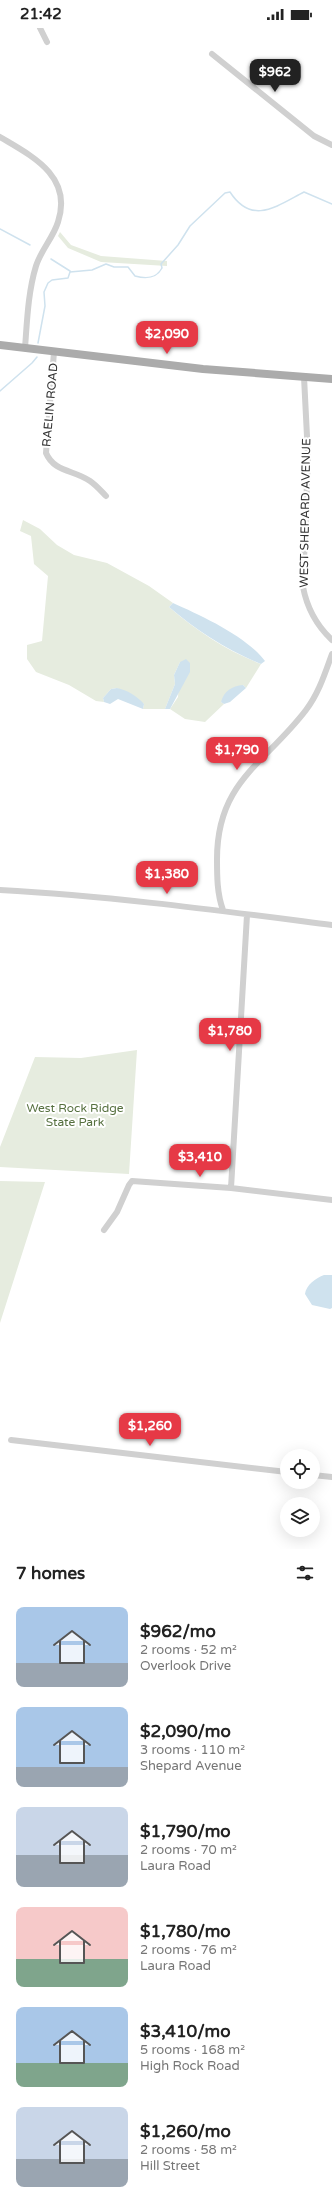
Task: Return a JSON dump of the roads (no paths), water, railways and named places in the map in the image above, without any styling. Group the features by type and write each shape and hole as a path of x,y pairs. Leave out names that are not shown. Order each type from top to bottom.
{"main road":[{"path":"0,345 202,369 332,379"}],"street":[{"path":"40,28 47,42"},
{"path":"212,54 314,136 332,145"},
{"path":"0,137 44,166 52,174 60,198 58,222 40,255 33,275 25,348"},
{"name":"RAELIN ROAD","path":"54,352 46,453 50,462 58,468 90,481 106,496"},
{"name":"WEST SHEPARD AVENUE","path":"304,377 308,456 303,587 306,604 315,620 332,640"},
{"path":"223,910 219,892 217,843 224,810 239,783 250,769 280,740 309,706 318,692 332,654"},
{"path":"0,890 223,910 247,915 332,925"},
{"path":"231,1188 247,915"},
{"path":"104,1230 117,1212 128,1185 132,1181 231,1188 332,1200"},
{"path":"11,1440 280,1471"},
{"path":"320,1476 332,1477"}],"water":[{"path":"173,603 210,620 235,635 247,643 265,661 261,664 236,653 213,639 190,624 169,607"},
{"path":"186,659 190,663 190,672 170,709 165,709 175,684 174,675 180,662"},
{"path":"243,685 246,688 230,702 224,704 221,702 226,692"},
{"path":"117,688 138,698 144,704 143,709 118,699 110,704 104,702 103,698 111,689"},
{"path":"324,1275 332,1275 332,1308 330,1309 312,1305 305,1294 307,1288 312,1282"}],"waterway":[{"path":"38,343 45,306 44,292 48,283 52,280 68,278 70,272 92,270 106,264 114,267 128,267 135,276 143,278 154,276 160,272 162,268 161,264 178,245 190,226 225,193 230,192 238,202 247,208 256,211 275,207 304,192 332,204"},
{"path":"0,229 30,245"},
{"path":"51,259 70,271"},
{"path":"0,391 37,357"}],"park label":[{"name":"West Rock Ridge State Park","path":"75,1115"}]}
